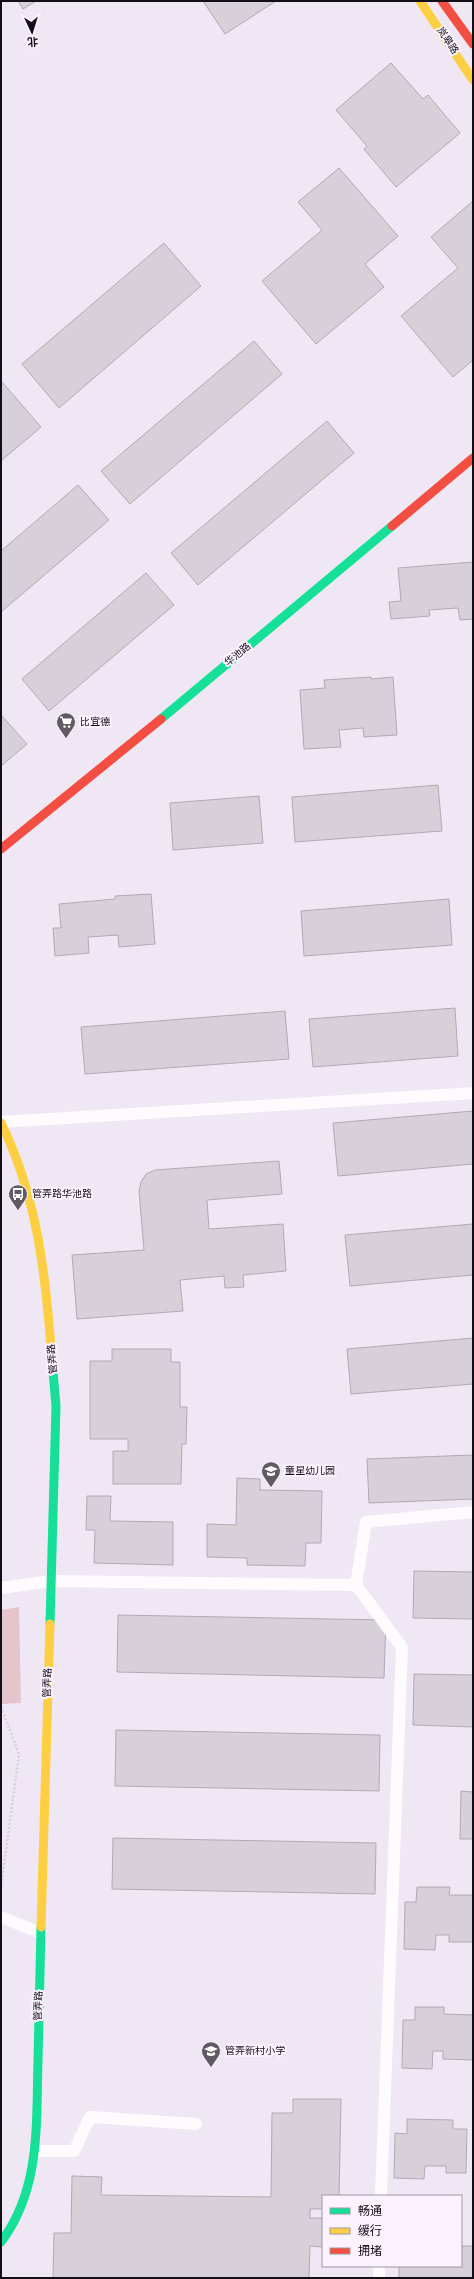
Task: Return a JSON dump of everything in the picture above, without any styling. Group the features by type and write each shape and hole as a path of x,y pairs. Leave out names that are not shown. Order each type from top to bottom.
{"street":[{"name":"岚皋路","path":"420,1 473,80"},
{"name":"岚皋路","path":"442,1 473,44"},
{"name":"华池路","path":"1,850 226,666 473,458"},
{"name":"管弄路","path":"1,1122 9,1139 32,1206 46,1278 56,1406 35,2151 29,2190 11,2230 1,2242"}],"lane":[{"path":"1,1122 473,1093"},
{"path":"381,2195 402,1647 356,1586 366,1522 473,1512"},
{"path":"1,1588 51,1581 356,1586"},
{"path":"1,1916 41,1933"},
{"path":"35,2151 74,2151 90,2117 196,2124"},
{"path":"379,2278 380,2267"}],"path":[{"path":"1,1707 19,1754 1,1887"}],"shaded area":[{"path":"19,1607 21,1703 1,1704 1,1610"}],"building":[{"path":"18,1 36,1 23,9"},
{"path":"203,1 276,1 225,34"},
{"path":"391,63 423,99 428,95 460,133 396,187 364,149 367,146 336,110"},
{"path":"339,168 398,236 365,264 384,287 316,344 262,281 322,230 298,202"},
{"path":"473,201 473,360 453,377 401,316 458,268 431,237"},
{"path":"164,243 201,286 59,408 22,364"},
{"path":"254,341 282,374 130,504 101,471"},
{"path":"2,382 41,427 1,461 1,383"},
{"path":"327,421 354,453 198,585 171,553"},
{"path":"78,485 109,520 1,612 1,551"},
{"path":"473,562 473,619 460,620 458,608 429,610 430,616 391,619 389,602 401,601 398,568"},
{"path":"146,573 174,605 49,711 22,679"},
{"path":"371,677 371,679 393,677 397,735 364,737 363,728 339,730 341,747 304,749 300,690 325,688 324,680"},
{"path":"1,715 27,744 1,766"},
{"path":"438,785 442,831 295,842 292,797"},
{"path":"259,796 263,843 173,850 170,803"},
{"path":"151,894 155,944 119,947 118,935 88,937 89,953 55,956 53,928 61,928 59,904 115,899 115,896"},
{"path":"449,899 452,945 304,956 301,911"},
{"path":"455,1008 458,1056 313,1067 309,1019"},
{"path":"285,1011 289,1059 85,1074 81,1027"},
{"path":"473,1111 473,1164 338,1176 333,1123"},
{"path":"279,1161 282,1194 207,1200 209,1229 283,1224 286,1271 243,1275 244,1287 225,1288 224,1276 180,1280 183,1311 77,1319 72,1255 144,1250 139,1191 141,1182 146,1174 155,1170"},
{"path":"473,1224 473,1275 350,1286 345,1235"},
{"path":"473,1338 473,1384 351,1394 347,1349"},
{"path":"112,1349 171,1349 171,1362 180,1362 180,1407 187,1407 186,1444 182,1444 181,1484 113,1484 113,1451 128,1451 128,1439 90,1439 90,1361 112,1361"},
{"path":"473,1455 473,1499 369,1503 367,1459"},
{"path":"237,1478 260,1479 260,1490 322,1491 321,1543 306,1543 305,1566 247,1565 247,1558 207,1557 207,1524 236,1525"},
{"path":"87,1496 111,1496 110,1521 173,1522 173,1565 94,1563 95,1530 86,1530"},
{"path":"414,1571 473,1572 473,1619 413,1618"},
{"path":"118,1615 386,1620 384,1678 117,1672"},
{"path":"414,1674 473,1675 473,1727 413,1725"},
{"path":"116,1730 380,1735 379,1791 115,1786"},
{"path":"461,1791 473,1792 473,1839 460,1839"},
{"path":"113,1838 376,1843 375,1894 112,1889"},
{"path":"417,1887 450,1887 449,1895 473,1895 473,1942 449,1942 449,1935 436,1935 435,1950 404,1949 405,1902 416,1902"},
{"path":"415,2007 444,2007 444,2014 473,2015 473,2060 443,2059 443,2051 433,2051 432,2069 402,2068 403,2020 415,2020"},
{"path":"293,2099 341,2099 339,2195 322,2195 322,2209 310,2209 310,2218 322,2218 322,2247 310,2246 309,2278 53,2278 54,2233 71,2233 72,2176 102,2177 101,2195 271,2197 272,2113 293,2113"},
{"path":"407,2119 453,2120 453,2129 467,2129 466,2173 446,2173 446,2166 425,2166 424,2179 394,2178 395,2133 407,2134"},
{"path":"462,2246 473,2246 473,2278 399,2278 399,2267 462,2267"}],"traffic: fast":[{"path":"161,719 392,526"},
{"path":"50,1624 56,1406 52,1360"},
{"path":"1,2242 14,2222 23,2200 30,2178 34,2155 37,2108 41,1927"}],"traffic: slow":[{"path":"420,1 473,80"},
{"path":"1,1123 14,1151 32,1209 47,1299 52,1360"},
{"path":"41,1927 50,1624"}],"traffic: jam":[{"path":"442,1 473,44"},
{"path":"392,526 473,458"},
{"path":"1,849 161,719"}],"place":[{"name":"比宜德","path":"66,739"},
{"name":"管弄路华池路","path":"18,1211"},
{"name":"童星幼儿园","path":"271,1488"},
{"name":"管弄新村小学","path":"211,2068"}]}
